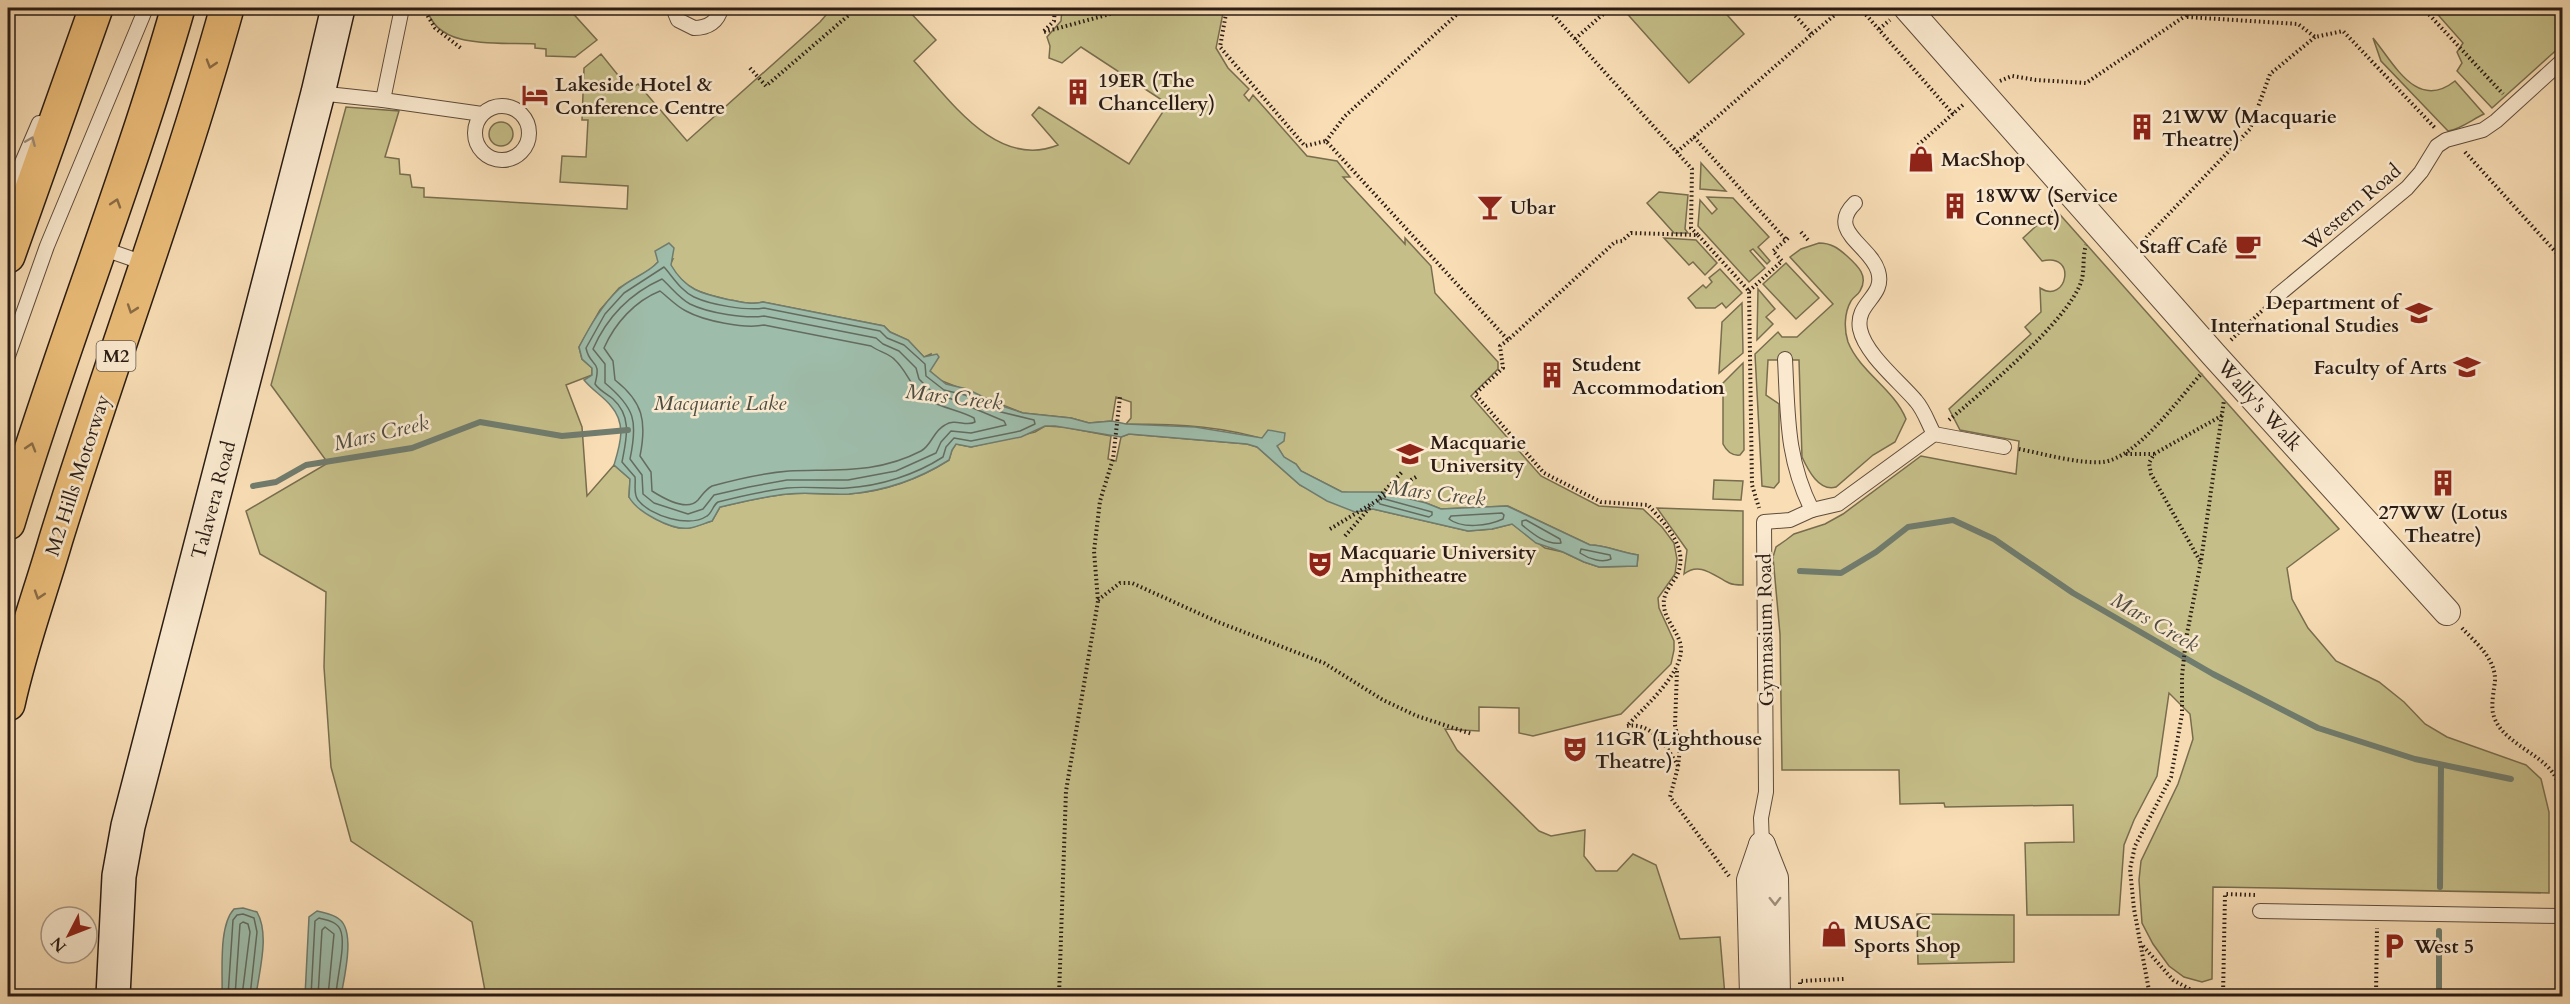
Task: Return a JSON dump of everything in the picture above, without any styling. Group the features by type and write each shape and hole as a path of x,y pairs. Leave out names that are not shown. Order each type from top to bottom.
{"highway":[{"path":"8,256 96,8"},
{"name":"M2","path":"8,523 40,414 101,248 177,8"},
{"name":"M2 Hills Motorway","path":"8,704 15,670 74,481 147,264 226,8"}],"street":[{"name":"Talavera Road","path":"113,996 119,876 128,826 338,8"},
{"name":"Wally's Walk","path":"1907,8 2220,362 2447,612"},
{"name":"Gymnasium Road","path":"1762,845 1775,878 1789,993"},
{"name":"Gymnasium Road","path":"1753,996 1750,880 1762,845"}],"lane":[{"path":"8,195 72,42 89,8"},
{"path":"8,356 47,246 146,8"},
{"path":"383,100 402,8"},
{"path":"672,8 678,20 694,28 710,25 717,19 721,8"},
{"path":"2446,140 2483,130 2514,106 2562,61"},
{"path":"318,93 482,114 499,106 517,111 528,126 529,136 521,152 506,160 490,158 483,153 477,146 475,129 482,114"},
{"name":"Western Road","path":"2277,297 2407,188 2421,172 2437,146 2446,140"},
{"path":"1855,203 1848,212 1846,221 1848,234 1869,252 1879,274 1879,287 1862,307 1859,318 1860,329 1865,341 1918,404 1934,434"},
{"path":"101,248 147,264"},
{"path":"1785,359 1792,458 1799,484 1812,510"},
{"path":"1764,522 1790,519 1812,510 1838,504 1934,434 2004,447"},
{"name":"Gymnasium Road","path":"1762,845 1761,818 1766,792 1764,522"},
{"path":"2259,912 2562,916"}],"path":[{"path":"423,8 435,28 462,49"},
{"path":"750,68 766,86 857,8"},
{"path":"1055,8 1054,21 1044,32 1132,8"},
{"path":"1227,8 1220,47 1305,146 1326,141 1345,117 1464,8"},
{"path":"1547,8 1692,169 1691,228 1749,291 1752,485 1764,522"},
{"path":"1575,39 1610,8"},
{"path":"1788,8 1812,34"},
{"path":"1677,152 1842,8"},
{"path":"1860,8 1953,114 1918,145"},
{"path":"1980,89 2012,76 2086,83 2187,17 2197,8"},
{"path":"2423,8 2514,106"},
{"path":"2187,17 2298,24 2315,37"},
{"path":"2162,222 2250,129 2270,74 2315,37 2343,31 2446,140 2463,149 2562,259"},
{"path":"1694,137 1787,239 1773,251 1782,261 1749,291"},
{"path":"1326,141 1508,340"},
{"path":"1934,434 2044,333 2073,298 2081,281 2083,255 2095,219"},
{"path":"1698,235 1631,232 1622,241 1615,242 1500,346 1503,368 1475,394 1544,473 1601,502 1648,505 1667,526 1677,542 1681,558 1679,568 1667,590 1663,605 1681,648 1677,670 1675,725 1680,748 1678,767 1670,797 1734,882"},
{"path":"1801,232 1808,240"},
{"path":"2004,447 2103,462 2125,454 2138,444 2206,369 2220,362 2255,317"},
{"path":"2150,996 2134,909 2130,869 2135,846 2170,777 2182,714 2182,676 2186,639 2201,561 2223,415 2220,362"},
{"path":"1059,996 1066,791 1098,601 1094,551 1100,501 1113,459 1120,397"},
{"path":"2125,454 2154,454 2223,415"},
{"path":"2154,454 2149,463 2151,474 2201,561"},
{"path":"1345,536 1402,471"},
{"path":"1330,529 1416,477"},
{"path":"1098,601 1120,583 1132,583 1218,622 1324,663 1383,700 1417,716 1472,734"},
{"path":"2447,612 2488,656 2495,674 2493,712 2502,730 2540,759 2555,775 2561,802 2560,996"},
{"path":"1677,670 1627,726 1636,725 1658,737 1678,767"},
{"path":"2223,996 2224,894"},
{"path":"2376,996 2377,922"},
{"path":"2142,944 2173,980 2200,996"},
{"path":"1789,993 1800,981 1844,979"}],"shaded area":[{"path":"427,8 568,8 597,40 575,57 546,56 546,49 535,48 535,44 488,43 456,38 433,22"},
{"path":"832,8 906,8 936,40 914,61 959,111 995,140 1015,148 1036,150 1058,145 1032,115 1039,107 1129,164 1168,104 1081,47 1062,63 1049,58 1050,46 1047,37 1061,21 1062,8 1224,8 1216,48 1228,68 1249,89 1244,95 1249,101 1253,95 1307,156 1337,161 1350,177 1343,177 1405,244 1405,238 1431,266 1435,293 1498,362 1498,369 1471,396 1541,476 1599,506 1643,509 1662,527 1674,543 1677,559 1675,574 1658,598 1659,608 1674,641 1671,664 1621,714 1533,736 1519,733 1519,708 1479,707 1479,731 1445,729 1457,750 1539,831 1551,836 1585,830 1584,856 1596,871 1617,871 1633,854 1656,865 1680,939 1720,937 1725,996 486,996 472,922 351,841 331,767 324,667 326,592 260,554 246,511 328,463 271,385 346,107 399,111 385,157 399,159 400,174 410,175 412,187 424,188 424,197 627,209 628,186 560,182 562,156 586,157 588,120 582,120 584,68 601,54 630,90 638,84 687,141 820,22","holes":["673,259 670,265 682,281 711,296 747,303 763,302 884,326 890,332 908,340 924,357 931,354 930,371 937,379 1023,413 1071,418 1089,423 1112,421 1116,397 1131,402 1131,418 1126,424 1203,427 1260,438 1278,444 1284,458 1296,464 1301,471 1342,492 1407,499 1441,509 1508,506 1590,545 1638,555 1637,566 1599,567 1584,562 1563,552 1545,548 1512,524 1468,531 1373,509 1355,512 1300,485 1257,447 1247,444 1129,434 1121,437 1116,461 1108,459 1111,436 1064,427 1045,426 1035,432 971,447 956,444 949,460 926,473 889,487 849,494 796,493 762,498 720,507 712,521 697,526 688,528 672,526 647,513 629,497 630,479 614,465 587,496 582,427 566,385 592,375 592,368 582,359 579,347 600,310 619,288 651,269 658,262"]},
{"path":"1622,8 1721,8 1744,34 1689,83"},
{"path":"2432,8 2562,8 2562,45 2492,108 2457,71 2462,63 2457,52 2463,43"},
{"path":"2373,38 2408,81 2418,88 2429,91 2441,89 2455,81 2484,114 2448,131 2381,61"},
{"path":"501,122 509,126 513,134 509,142 501,146 493,142 489,134 493,126"},
{"path":"1701,163 1726,191 1700,189"},
{"path":"1659,192 1688,195 1685,229 1688,233 1674,233 1647,203"},
{"path":"1707,197 1733,198 1769,237 1758,247 1770,261 1767,264 1753,249 1750,251 1765,268 1749,282 1698,226 1700,200 1712,214 1717,209"},
{"path":"2055,209 2339,529 2287,568 2292,599 2308,628 2336,661 2379,682 2404,702 2425,724 2447,737 2526,765 2541,779 2549,812 2549,893 2213,887 2212,979 2202,982 2184,977 2169,966 2153,944 2142,923 2139,880 2141,861 2178,784 2193,739 2190,714 2169,693 2157,776 2124,845 2119,915 2027,915 2025,843 2074,842 2073,805 1945,807 1944,803 1900,804 1899,770 1782,770 1780,634 1773,557 1776,547 1794,534 1825,524 1843,514 1921,456 2016,474 2019,441 1960,430 1949,409 2031,334 2025,327 2041,312 2040,288 2049,291 2057,290 2062,285 2065,278 2061,264 2053,260 2042,261 2023,238"},
{"path":"1664,238 1696,240 1717,263 1705,275 1693,262 1689,265"},
{"path":"1819,243 1837,248 1851,260 1863,276 1862,286 1851,301 1846,316 1845,327 1848,342 1860,362 1901,408 1906,419 1895,442 1873,455 1836,487 1824,486 1815,479 1802,457 1799,360 1768,360 1766,395 1779,404 1779,482 1774,488 1762,486 1755,354 1778,332 1782,337 1797,337 1833,304 1790,257 1801,249"},
{"path":"1786,263 1819,298 1796,319 1763,284"},
{"path":"1720,269 1742,293 1726,308 1722,303 1715,308 1696,308 1688,298 1703,285 1706,288 1712,282 1709,278"},
{"path":"1758,289 1775,309 1766,317 1773,324 1757,340"},
{"path":"1742,303 1743,353 1719,373 1722,322"},
{"path":"1743,363 1744,450 1740,455 1735,455 1730,453 1723,444 1723,383"},
{"path":"1714,480 1743,481 1741,500 1713,499"},
{"path":"1657,508 1743,511 1743,585 1731,584 1701,569 1690,570 1684,574 1687,550"},
{"path":"1917,914 2014,915 2014,962 1918,964"}],"water":[{"name":"Macquarie Lake","path":"669,243 674,248 671,265 683,281 696,290 730,300 763,302 884,326 890,332 908,340 924,357 937,354 939,357 930,371 946,384 967,389 1002,406 1023,413 1071,418 1089,423 1112,421 1126,424 1195,427 1262,438 1268,430 1285,433 1284,441 1277,446 1284,457 1296,464 1301,471 1342,492 1382,492 1441,509 1507,506 1590,545 1638,555 1637,566 1599,567 1584,562 1536,543 1512,524 1468,531 1373,509 1355,512 1327,501 1300,485 1257,447 1247,444 1129,434 1121,437 1055,426 1045,426 1021,437 971,447 956,444 949,460 926,473 889,487 849,494 796,493 763,498 720,507 712,521 698,526 674,527 639,509 629,497 630,479 614,465 621,435 619,420 608,402 584,380 592,375 592,368 582,359 579,347 597,316 613,295 624,285 654,266 658,262 655,251"},
{"path":"243,908 257,912 263,931 263,953 256,996 222,996 223,938 229,917 234,909"},
{"path":"317,911 339,919 347,934 348,955 341,996 305,996 309,917"}],"waterway":[{"name":"Mars Creek","path":"253,486 276,482 306,465 412,448 480,422 562,436 628,430"},
{"name":"Mars Creek","path":"1800,571 1841,573 1876,552 1908,527 1953,520 1994,539 2073,593 2213,674 2318,728 2415,759 2511,779"},
{"path":"2440,887 2441,765"},
{"path":"2439,931 2439,996"}],"place":[{"name":"19ER (The Chancellery)","path":"1078,92"},
{"name":"Lakeside Hotel & Conference Centre","path":"535,95"},
{"name":"21WW (Macquarie Theatre)","path":"2142,127"},
{"name":"MacShop","path":"1921,159"},
{"name":"18WW (Service Connect)","path":"1955,206"},
{"name":"Ubar","path":"1490,207"},
{"name":"Staff Café","path":"2248,246"},
{"name":"Department of International Studies","path":"2419,313"},
{"name":"Faculty of Arts","path":"2467,367"},
{"name":"Student Accommodation","path":"1552,375"},
{"name":"Macquarie University","path":"1410,454"},
{"name":"27WW (Lotus Theatre)","path":"2443,483"},
{"name":"Macquarie University Amphitheatre","path":"1320,564"},
{"name":"11GR (Lighthouse Theatre)","path":"1575,749"},
{"name":"MUSAC Sports Shop","path":"1834,934"},
{"name":"West 5","path":"2394,946"}]}
